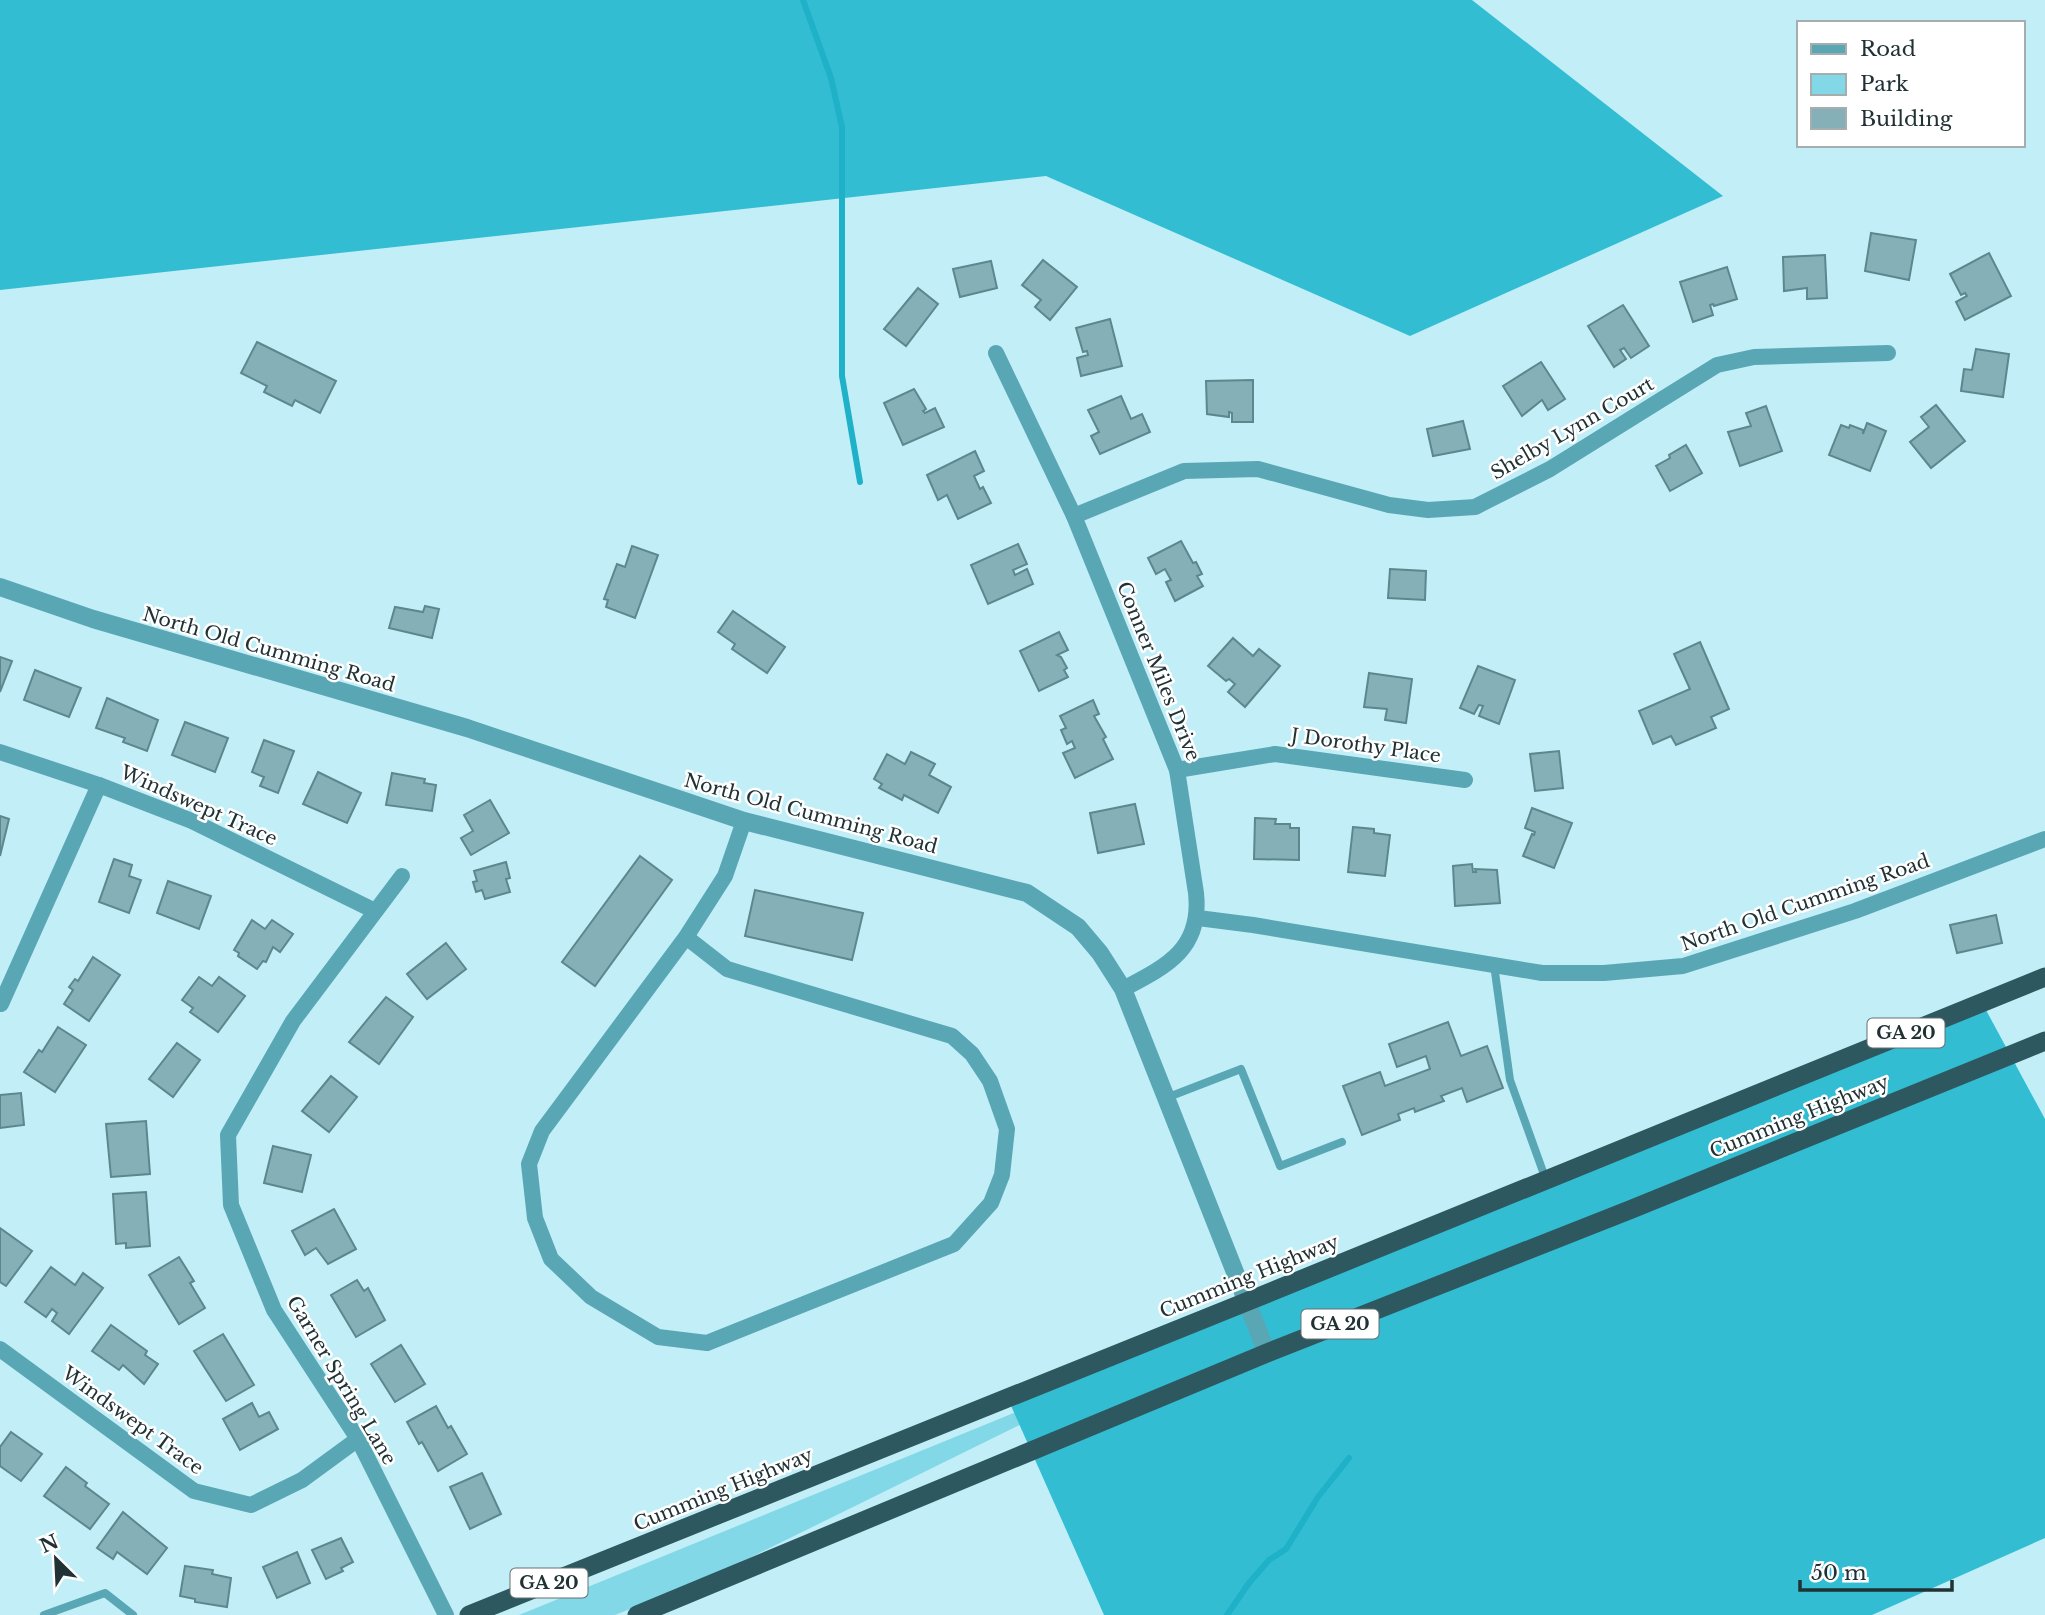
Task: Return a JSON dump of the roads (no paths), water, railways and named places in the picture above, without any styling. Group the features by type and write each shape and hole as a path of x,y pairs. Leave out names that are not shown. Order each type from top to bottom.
{"highway":[{"name":"Cumming Highway","path":"468,1615 2045,977"},
{"name":"Cumming Highway","path":"637,1615 1267,1353 1632,1209 2045,1041"}],"street":[{"name":"Conner Miles Drive","path":"996,353 1074,516 1177,770 1198,918"},
{"name":"Shelby Lynn Court","path":"1074,516 1184,471 1258,468 1389,505 1428,510 1475,507 1550,469 1717,365 1754,357 1888,353"},
{"name":"North Old Cumming Road","path":"0,587 93,619 467,727 744,821 1027,893 1078,927 1100,953 1123,989 1267,1353"},
{"name":"Windswept Trace","path":"0,752 99,785 192,821 375,911"},
{"name":"J Dorothy Place","path":"1177,770 1275,754 1465,780"},
{"path":"1,1004 99,785"},
{"path":"686,937 727,970 952,1036 972,1054 990,1081 1007,1129 1002,1175 991,1203 954,1244 707,1343 658,1337 591,1297 551,1259 535,1218 529,1164 542,1131 686,937 725,876 744,821"},
{"name":"North Old Cumming Road","path":"1198,918 1555,973 1604,973 1683,966 1856,911 2045,839"},
{"name":"Garner Spring Lane","path":"402,876 293,1021 228,1135 231,1205 274,1310 358,1439 446,1615"},
{"path":"1123,989 1160,968 1179,953 1192,936 1198,918"},
{"name":"Windswept Trace","path":"0,1349 194,1491 251,1505 302,1480 358,1439"}],"lane":[{"path":"1494,965 1510,1080 1546,1180"},
{"path":"1166,1098 1241,1069 1279,1166 1342,1142"},
{"path":"44,1615 105,1593 133,1615"}],"waterway":[{"path":"803,0 831,78 842,127 842,376 860,482"},
{"path":"1227,1615 1269,1560 1286,1549 1318,1497 1349,1458"}]}
